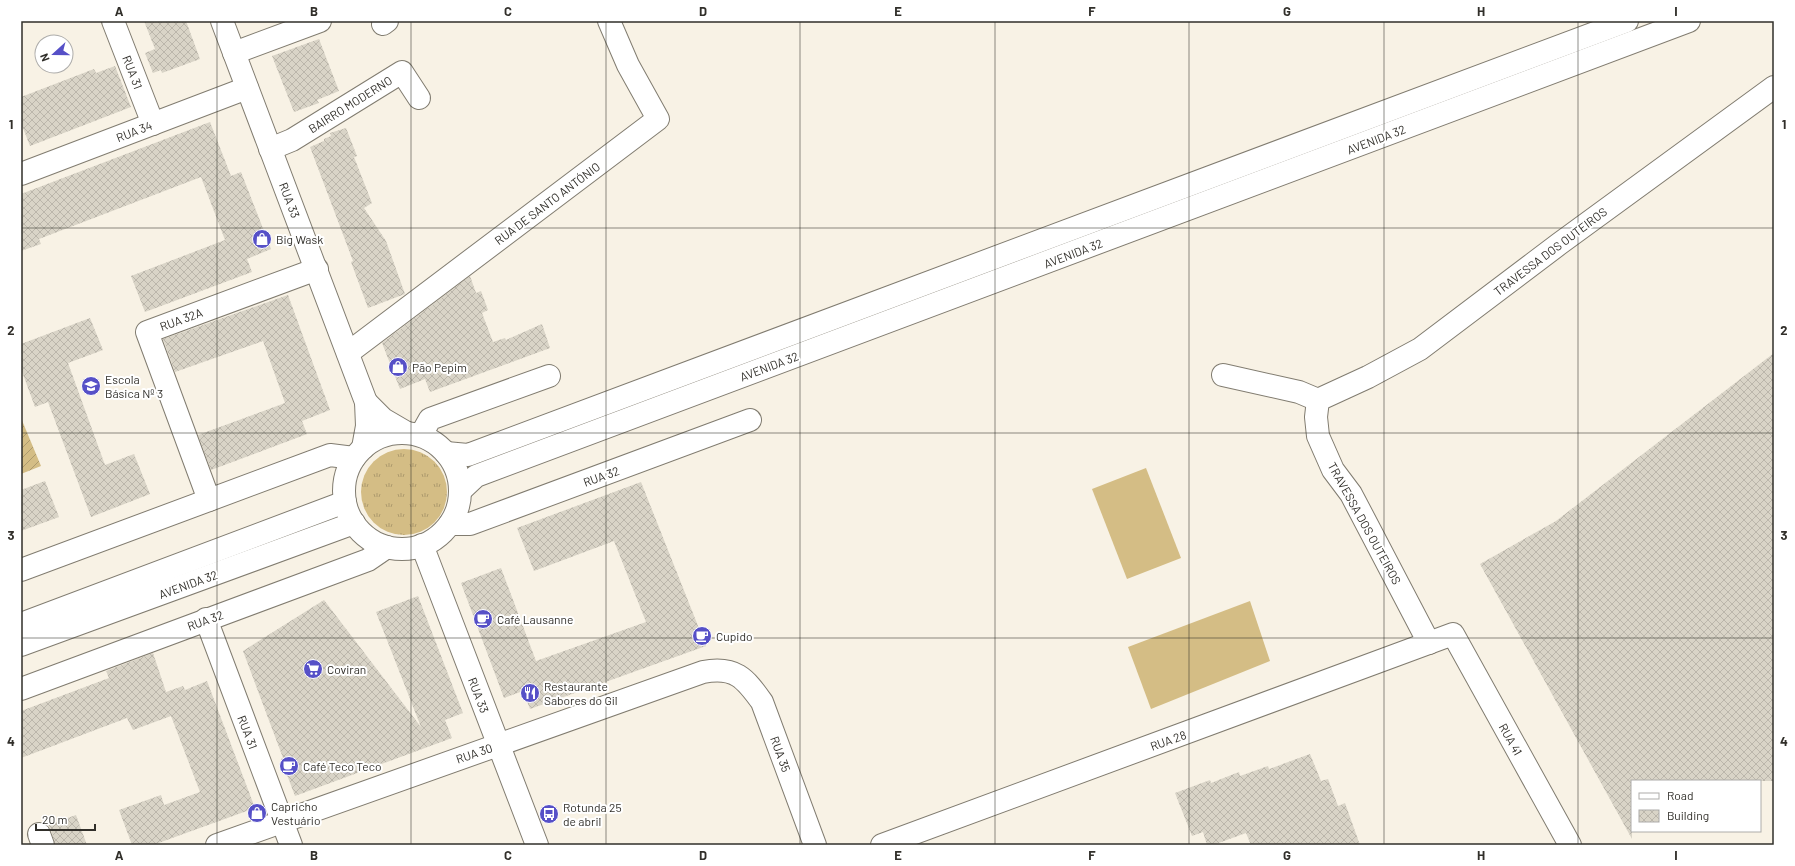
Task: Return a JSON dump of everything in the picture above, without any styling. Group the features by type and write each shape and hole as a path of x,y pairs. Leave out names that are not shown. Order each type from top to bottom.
{"street":[{"name":"RUA 31","path":"113,21 153,124"},
{"name":"RUA 33","path":"222,21 366,402 367,426 358,453"},
{"path":"234,53 320,21"},
{"name":"RUA DE SANTO ANTÓNIO","path":"348,354 658,118 628,65 609,21"},
{"name":"AVENIDA 32","path":"446,453 468,455 1627,21"},
{"name":"AVENIDA 32","path":"460,491 476,476 1690,21"},
{"name":"BAIRRO MODERNO","path":"270,149 292,140 402,72 419,98"},
{"name":"TRAVESSA DOS OUTEIROS","path":"1428,643 1410,604 1351,494 1333,470 1318,436 1316,417 1318,400 1368,377 1420,349 1559,244 1774,87"},
{"name":"RUA 34","path":"21,174 247,88"},
{"name":"RUA 32A","path":"209,500 146,332 317,269"},
{"path":"1223,375 1299,392 1318,400"},
{"path":"414,434 430,419 549,376"},
{"name":"RUA 33","path":"366,402 384,419 414,434"},
{"name":"RUA 32","path":"450,524 470,524 750,420"},
{"path":"392,433 414,434 434,442 446,453 454,464 459,477 460,491 458,508 450,524 439,536 422,545 406,548 387,546 374,541 363,534 354,523 346,502 345,487 348,472 358,453 375,439 392,433"},
{"path":"21,570 330,455 358,453"},
{"name":"AVENIDA 32","path":"21,624 346,502"},
{"name":"AVENIDA 32","path":"21,645 354,523"},
{"name":"RUA 33","path":"422,545 537,845"},
{"name":"RUA 32","path":"21,690 368,560 387,546"},
{"name":"RUA 31","path":"206,620 291,845"},
{"name":"RUA 28","path":"882,845 1453,634"},
{"name":"RUA 41","path":"1453,634 1570,845"},
{"name":"RUA 30","path":"217,845 703,672 716,670 733,673"},
{"name":"RUA 35","path":"733,673 749,683 762,702 815,845"}],"green space":[{"path":"21,418 41,466 21,474"},
{"path":"404,449 421,452 435,461 444,475 447,492 444,509 435,523 421,532 404,535 387,532 373,523 364,509 361,492 364,475 373,461 387,452"},
{"path":"1146,468 1181,558 1127,579 1092,489"},
{"path":"1250,601 1270,661 1151,709 1128,647"}],"building":[{"path":"144,21 186,21 200,59 162,73 161,70 153,73 145,53 155,49"},
{"path":"319,39 339,91 317,100 319,103 294,112 272,56"},
{"path":"115,66 131,107 30,146 21,123 21,97 94,69 96,73"},
{"path":"210,122 231,176 241,172 271,249 247,259 252,272 145,312 131,276 225,240 201,177 39,239 41,244 21,251 21,194"},
{"path":"346,128 357,156 354,157 372,203 364,208 386,241 405,294 368,308 351,262 353,261 310,147 324,141 324,139 331,136 330,133"},
{"path":"470,276 476,293 481,291 488,310 482,313 493,342 505,338 506,340 542,324 550,348 430,392 425,379 400,389 382,343"},
{"path":"288,295 330,410 302,421 307,434 211,470 198,435 285,403 263,341 175,372 163,339"},
{"path":"90,318 103,350 68,363 105,465 134,454 150,494 91,517 48,402 35,407 21,369 21,344"},
{"path":"1774,353 1774,781 1631,780 1632,839 1480,564 1556,521"},
{"path":"45,481 59,517 21,531 21,490"},
{"path":"641,482 706,646 530,709 523,691 504,698 461,583 501,568 536,661 646,622 614,541 534,571 517,528"},
{"path":"418,596 463,713 445,720 452,738 295,796 281,759 283,758 243,651 324,600 421,727 376,612"},
{"path":"153,653 166,692 183,686 185,690 207,681 255,808 153,845 132,845 119,810 161,795 164,805 200,792 171,716 133,730 127,718 21,758 21,711 109,678 106,671"},
{"path":"1310,754 1321,781 1328,779 1338,806 1345,803 1360,845 1251,845 1246,833 1213,845 1207,845 1203,832 1192,836 1175,793 1210,780 1211,783 1239,772 1240,776 1268,766 1269,769"},
{"path":"76,815 87,845 55,845 48,825"}],"place":[{"name":"Big Wask","path":"262,239"},
{"name":"Pão Pepim","path":"398,367"},
{"name":"Escola Básica Nº 3","path":"91,386"},
{"name":"Café Lausanne","path":"483,619"},
{"name":"Cupido","path":"702,636"},
{"name":"Coviran","path":"313,669"},
{"name":"Restaurante Sabores do Gil","path":"530,693"},
{"name":"Café Teco Teco","path":"289,766"},
{"name":"Capricho Vestuário","path":"257,813"},
{"name":"Rotunda 25 de abril","path":"549,814"}]}
